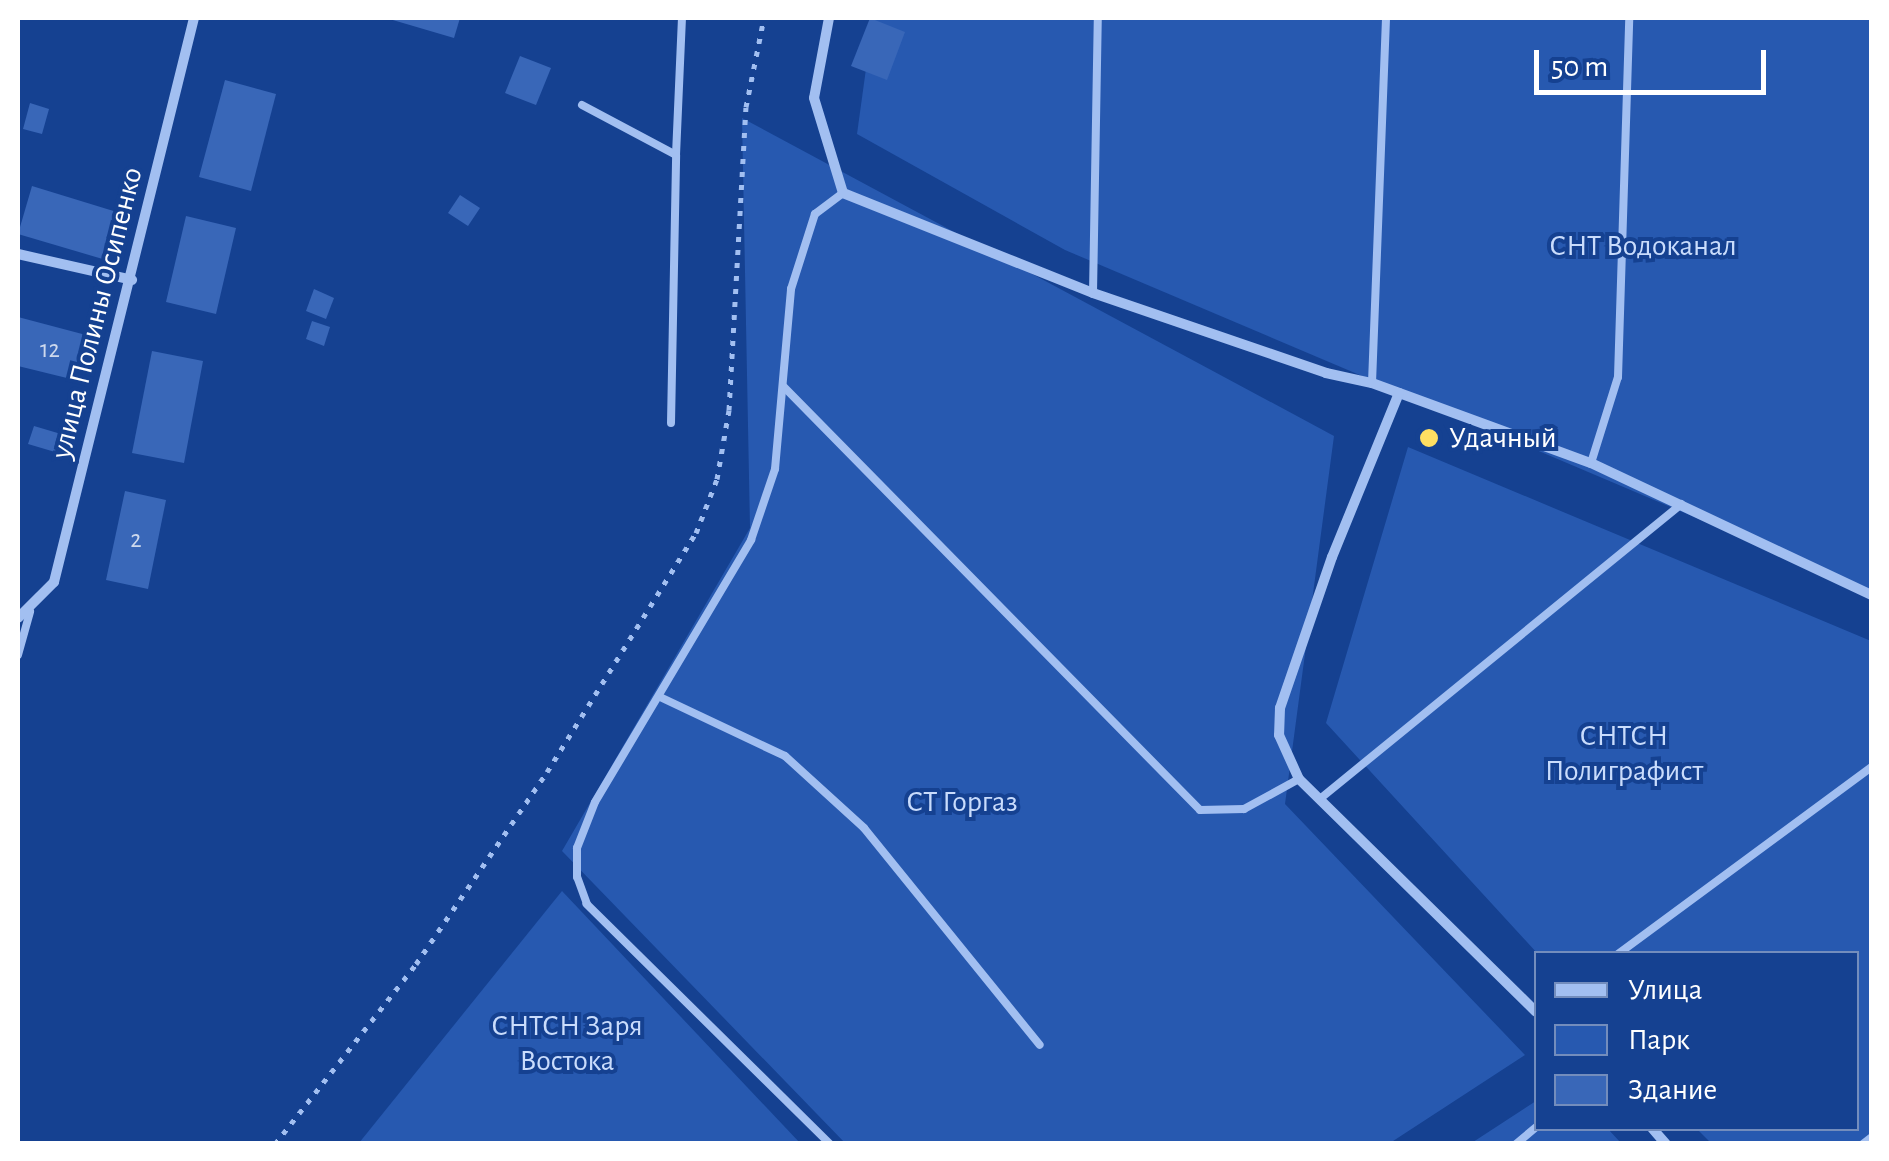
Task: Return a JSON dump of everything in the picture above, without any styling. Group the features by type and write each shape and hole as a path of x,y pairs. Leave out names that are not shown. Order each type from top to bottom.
{"street":[{"name":"улица Полины Осипенко","path":"30,612 54,582 194,18"},
{"path":"829,18 814,98 843,193 1093,293 1326,374 1372,383 1591,464 1870,590"},
{"path":"18,254 132,280"},
{"path":"1399,393 1280,708 1279,735 1299,779 1534,1010"},
{"path":"18,618 30,612"}],"lane":[{"path":"671,423 682,18"},
{"path":"1093,293 1098,18"},
{"path":"1372,383 1386,18"},
{"path":"1591,464 1618,377 1629,18"},
{"path":"582,105 676,155"},
{"path":"830,1144 588,904 577,878 577,848 595,802 756,528 774,470 791,289 815,214 843,193"},
{"path":"782,386 1200,810 1244,810 1299,779"},
{"path":"1321,798 1681,504"},
{"path":"18,654 30,612"},
{"path":"660,697 785,756 864,828 1040,1045"},
{"path":"1622,951 1872,767"},
{"path":"1863,1144 1872,1138"}],"path":[{"path":"275,1144 416,964 557,756 696,533 717,479 729,410 746,106 764,18"}],"green space":[{"name":"СНТ Водоканал","path":"873,18 1871,18 1871,592 1065,250 857,134"},
{"name":"СТ Горгаз","path":"742,118 1334,436 1285,804 1525,1055 1390,1143 845,1143 562,851 750,528"},
{"name":"СНТСН Полиграфист","path":"1408,447 1871,641 1871,1143 1711,1143 1699,1131 1859,1131 1859,951 1535,951 1326,723"},
{"name":"СНТСН Заря Востока","path":"562,891 800,1143 359,1143"},
{"path":"1534,1102 1534,1131 1610,1131 1621,1143 1470,1144"}],"building":[{"path":"386,18 460,18 454,38"},
{"path":"870,18 905,32 887,80 851,66"},
{"path":"520,56 551,68 536,105 505,93"},
{"path":"225,80 276,94 251,191 199,177"},
{"path":"30,103 49,109 42,134 23,129"},
{"path":"32,186 120,213 106,260 18,234"},
{"path":"460,195 480,208 468,226 448,213"},
{"path":"186,216 236,228 216,314 166,302"},
{"path":"314,289 334,298 326,319 306,311"},
{"path":"18,317 86,335 75,380 18,366"},
{"path":"312,321 330,327 324,346 306,339"},
{"path":"152,351 203,361 184,463 132,453"},
{"path":"34,426 61,434 55,452 28,444"},
{"path":"125,491 166,500 148,589 106,580"}],"place":[{"name":"Удачный","path":"1429,438"}]}
